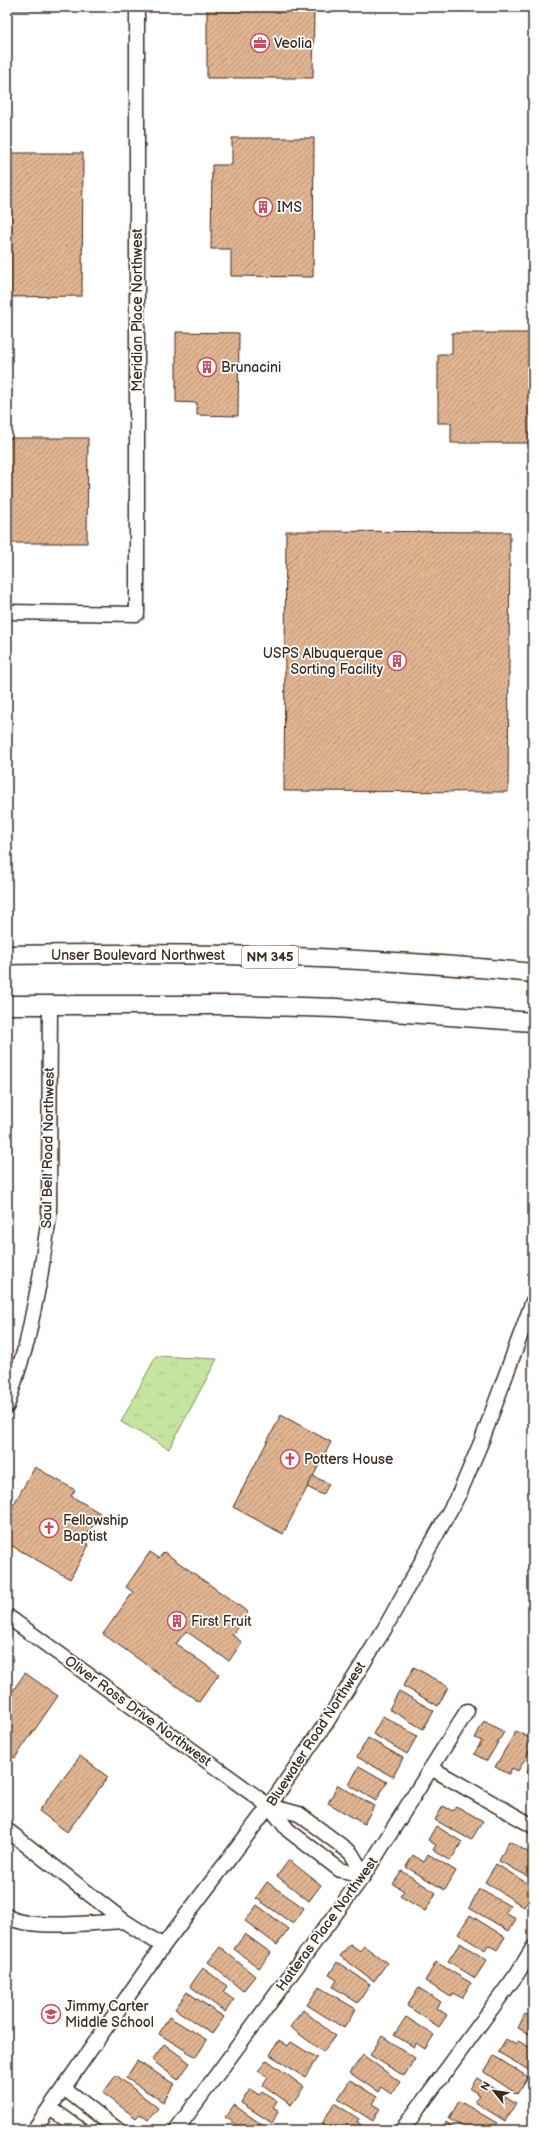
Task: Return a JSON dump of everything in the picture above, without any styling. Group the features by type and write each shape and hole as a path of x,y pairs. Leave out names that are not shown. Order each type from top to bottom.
{"main road":[{"name":"Unser Boulevard Northwest","path":"7,955 129,953 340,958 533,973"},
{"path":"7,1005 236,1005 337,1008 533,1022"}],"street":[{"name":"Meridian Place Northwest","path":"7,612 137,614 137,7"},
{"name":"Saul Bell Road Northwest","path":"7,1406 27,1342 40,1278 49,1217 50,1005"},
{"name":"Bluewater Road Northwest","path":"34,2130 164,1946 269,1806 326,1723 385,1628 460,1492 485,1433 533,1301"},
{"name":"Oliver Ross Drive Northwest","path":"7,1616 269,1806"},
{"name":"Hatteras Place Northwest","path":"176,2130 364,1875 467,1711"},
{"path":"431,1768 533,1826"},
{"path":"269,1806 288,1830 340,1870 364,1875"},
{"path":"269,1806 299,1814 351,1853 364,1875"},
{"path":"7,1830 124,1920 164,1946"},
{"path":"7,1916 14,1921 55,1924 124,1920"},
{"path":"402,2130 517,1974 533,1948"},
{"path":"64,2088 118,2130"},
{"path":"50,2108 81,2130"}],"green space":[{"path":"156,1356 217,1359 169,1449 121,1422"}],"building":[{"path":"7,7 77,7 77,10 7,10"},
{"name":"Veolia","path":"207,7 314,7 313,78 207,78"},
{"name":"IMS","path":"232,138 314,138 313,277 231,276 231,249 211,249 212,165 232,165"},
{"path":"7,153 83,153 82,296 7,297"},
{"name":"Brunacini","path":"176,332 239,333 238,416 197,415 197,403 176,402"},
{"path":"452,333 533,333 533,443 451,443 451,423 438,423 438,354 452,354"},
{"path":"7,438 88,438 87,543 7,543"},
{"name":"USPS Albuquerque Sorting Facility","path":"286,531 510,532 508,792 284,791"},
{"name":"Potters House","path":"281,1415 331,1442 283,1534 233,1507"},
{"name":"Fellowship Baptist","path":"35,1467 75,1490 71,1496 100,1513 84,1541 89,1545 70,1579 7,1543 7,1516"},
{"path":"313,1476 329,1484 323,1495 307,1487"},
{"name":"First Fruit","path":"150,1552 159,1558 164,1552 248,1612 232,1635 242,1642 229,1661 186,1631 176,1644 219,1674 199,1702 103,1634 133,1592 126,1587"},
{"path":"414,1667 448,1687 438,1706 403,1686"},
{"path":"25,1673 58,1696 15,1758 7,1753 7,1699"},
{"path":"399,1691 434,1711 423,1729 389,1709"},
{"path":"383,1716 417,1736 407,1754 373,1734"},
{"path":"484,1721 504,1732 487,1761 474,1754 482,1741 475,1738"},
{"path":"516,1731 533,1740 533,1745 518,1771 512,1768 509,1774 495,1767"},
{"path":"368,1738 403,1758 393,1777 357,1757"},
{"path":"80,1756 108,1777 67,1832 39,1811"},
{"path":"533,1761 533,1775 527,1772"},
{"path":"359,1766 387,1782 376,1801 349,1785"},
{"path":"533,1776 533,1788 528,1785"},
{"path":"338,1785 374,1806 364,1824 328,1803"},
{"path":"443,1806 453,1811 456,1806 483,1821 471,1840 435,1820"},
{"path":"436,1826 462,1842 450,1861 433,1850 436,1845 428,1840"},
{"path":"509,1841 533,1855 533,1879 499,1861"},
{"path":"428,1854 456,1871 445,1890 406,1867 413,1855 424,1862"},
{"path":"289,1860 321,1885 309,1901 277,1876"},
{"path":"496,1864 533,1887 533,1893 524,1907 485,1882"},
{"path":"402,1871 436,1893 425,1911 400,1896 404,1891 393,1884"},
{"path":"267,1882 304,1908 293,1924 256,1898"},
{"path":"479,1889 510,1906 505,1913 516,1919 509,1931 469,1908"},
{"path":"257,1905 289,1929 277,1945 245,1921"},
{"path":"470,1915 505,1937 497,1950 488,1945 485,1950 458,1934"},
{"path":"245,1934 271,1953 259,1968 234,1949"},
{"path":"460,1943 487,1960 475,1978 448,1961"},
{"path":"350,1944 360,1951 364,1946 387,1963 374,1981 340,1956"},
{"path":"220,1947 255,1976 243,1991 208,1962"},
{"path":"337,1962 370,1984 358,2003 333,1987 337,1980 329,1975"},
{"path":"436,1962 471,1983 462,1998 453,1993 451,1997 425,1981"},
{"path":"203,1968 227,1986 223,1992 234,2000 225,2012 190,1986"},
{"path":"319,1987 356,2009 344,2028 307,2005"},
{"path":"419,1988 441,2002 437,2008 447,2015 439,2027 407,2006"},
{"path":"187,1992 224,2017 212,2034 175,2009"},
{"path":"303,2010 335,2036 323,2052 290,2027"},
{"path":"525,2014 533,2018 533,2036 518,2028"},
{"path":"169,2017 207,2040 196,2057 159,2034"},
{"path":"406,2017 434,2035 425,2049 416,2043 414,2047 394,2035"},
{"path":"382,2036 415,2058 404,2076 370,2055"},
{"path":"506,2039 516,2045 518,2041 533,2049 532,2072 498,2052"},
{"path":"279,2040 288,2046 291,2042 317,2058 305,2077 270,2055"},
{"path":"164,2044 190,2063 178,2080 152,2060"},
{"path":"363,2055 400,2082 391,2094 381,2087 378,2092 350,2073"},
{"path":"494,2056 528,2077 517,2094 484,2072"},
{"path":"267,2060 304,2087 291,2105 263,2085 268,2078 258,2071"},
{"path":"137,2061 174,2084 163,2102 126,2078"},
{"path":"116,2075 158,2108 148,2120 140,2114 136,2118 103,2093"},
{"path":"477,2078 516,2103 505,2121 475,2102 480,2095 470,2089"},
{"path":"350,2080 377,2097 373,2104 380,2108 373,2121 338,2099"},
{"path":"250,2089 259,2095 262,2091 277,2101 273,2107 279,2111 272,2123 241,2103"},
{"path":"459,2101 497,2123 494,2130 468,2130 449,2119"},
{"path":"334,2103 359,2119 357,2122 366,2128 365,2130 332,2130 322,2124"},
{"path":"234,2105 268,2129 236,2130 239,2127 225,2117"},
{"path":"446,2122 457,2130 440,2130"}],"place":[{"name":"Veolia","path":"260,43"},
{"name":"IMS","path":"263,207"},
{"name":"Brunacini","path":"207,367"},
{"name":"USPS Albuquerque Sorting Facility","path":"397,661"},
{"name":"Potters House","path":"290,1459"},
{"name":"Fellowship Baptist","path":"49,1528"},
{"name":"First Fruit","path":"177,1621"},
{"name":"Jimmy Carter Middle School","path":"51,2014"}]}
